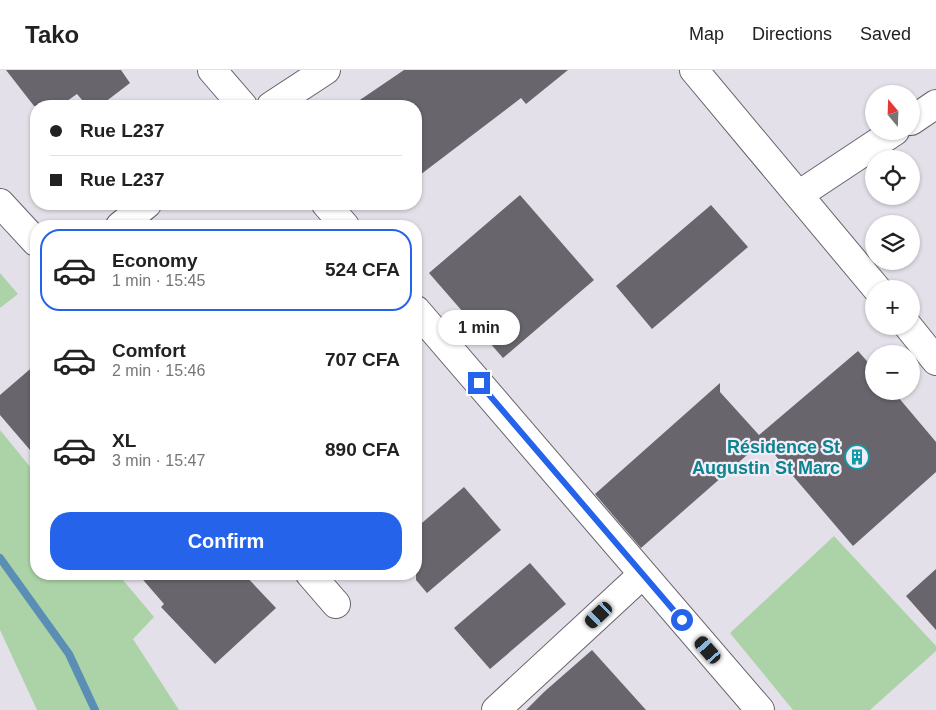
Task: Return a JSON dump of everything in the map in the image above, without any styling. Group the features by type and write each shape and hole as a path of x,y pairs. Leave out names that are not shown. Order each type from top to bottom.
{"street":[{"path":"212,70 238,100"},
{"path":"280,100 326,70"},
{"path":"694,70 800,194 870,280"},
{"path":"920,114 936,104"},
{"path":"800,194 881,140"},
{"path":"0,203 30,236"},
{"path":"128,220 140,210"},
{"path":"331,210 340,220"},
{"path":"422,317 760,710"},
{"path":"915,335 936,361"},
{"path":"496,710 643,574"},
{"path":"315,580 336,604"}],"green space":[{"path":"0,273 18,294 0,308"},
{"path":"0,430 30,467 30,580 123,580 154,617 133,639 179,710 37,710 0,630"},
{"path":"834,536 936,646 936,651 870,710 793,710 730,633"}],"building":[{"path":"6,70 121,70 130,83 108,100 82,100 77,94 68,100 30,101"},
{"path":"404,70 568,70 526,104 521,98 422,173 422,100 360,100"},
{"path":"520,195 594,280 503,358 429,273"},
{"path":"711,205 748,247 652,329 616,286"},
{"name":"Résidence St Augustin St Marc","path":"858,351 865,359 865,400 901,400 936,442 936,472 853,546 763,441 641,548 595,494 720,383 720,392 759,435"},
{"path":"30,369 30,450 0,415 0,395"},
{"path":"464,487 501,530 427,593 416,580 422,580 422,523"},
{"path":"530,563 566,604 490,669 454,628"},
{"path":"936,569 936,630 906,596"},
{"path":"143,580 250,580 276,608 215,664 161,607 164,604"},
{"path":"592,650 646,710 526,710 544,692"}],"waterway":[{"path":"0,558 69,654 95,710"}],"place":[{"name":"Résidence St Augustin St Marc","path":"857,457"}],"route":[{"path":"479,383 682,620"}]}
